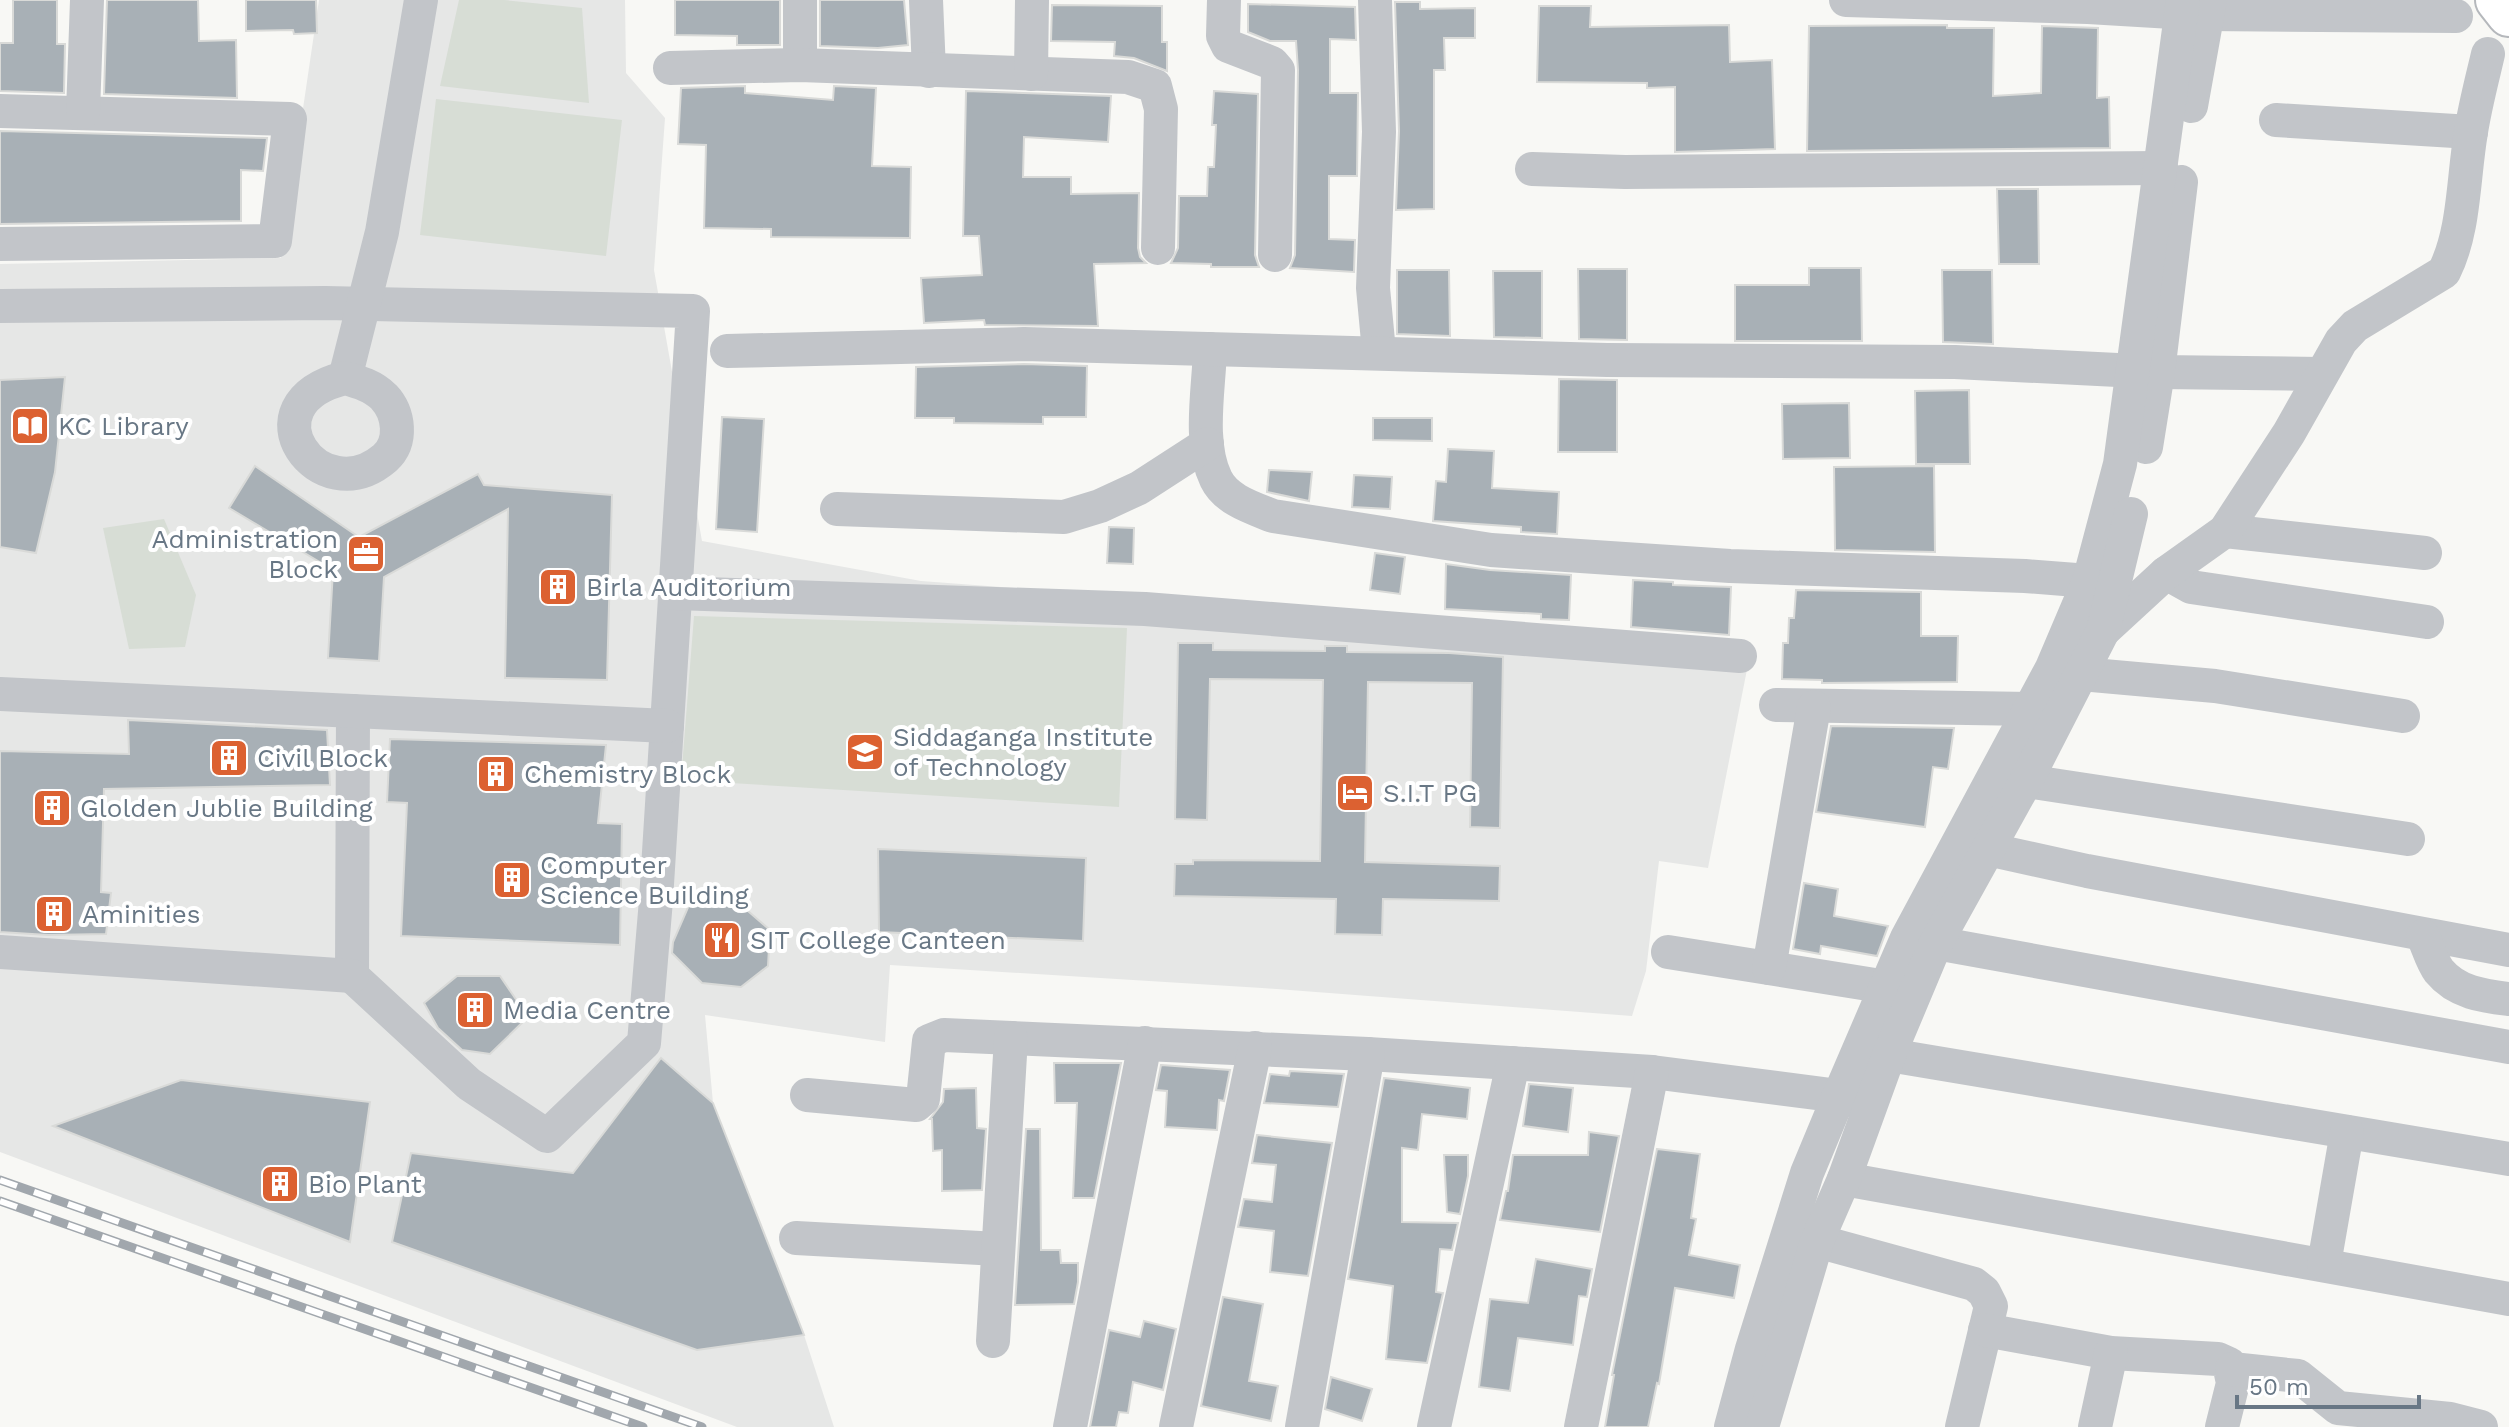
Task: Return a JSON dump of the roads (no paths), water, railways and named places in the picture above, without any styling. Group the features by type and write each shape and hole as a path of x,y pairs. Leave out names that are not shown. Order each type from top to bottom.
{"highway":[{"path":"2498,0 2509,14"}],"street":[{"path":"83,112 87,0"},
{"path":"345,378 382,232 421,0"},
{"path":"800,0 800,65"},
{"path":"926,0 929,71"},
{"path":"1031,74 1032,0"},
{"path":"1224,0 1223,36 1228,46 1272,63 1278,70 1275,255"},
{"path":"1375,0 1379,132 1373,288 1379,352"},
{"path":"1846,0 2088,7 2449,8 2499,66 2471,132 2465,192 2451,259 2444,272 2355,326 2341,341 2289,433 2225,531 2166,573 2103,631"},
{"path":"1762,1427 1817,1241 1844,1179 1855,1101 1887,987 1907,938 2081,674 2103,631 2141,473 2161,168 2195,7"},
{"path":"1731,1427 1807,1173 1889,1055 1936,943 1987,849 2013,775 2031,709 2089,581 2146,371 2194,87 2195,7"},
{"path":"670,68 800,65 1128,77 1155,86 1161,109 1158,248"},
{"path":"0,111 290,119 275,241 0,244"},
{"path":"2276,120 2471,132"},
{"path":"1532,169 1641,172 2161,168"},
{"path":"0,306 364,304 693,311 644,1043 547,1136 469,1084 352,976 0,952"},
{"path":"727,351 1024,344 1768,363 1955,362 2146,371 2321,374"},
{"path":"1210,349 1207,444 1217,481 1241,504 1273,516 1507,551 1730,566 2089,581"},
{"path":"837,509 1064,517 1100,506 1139,488 1207,444"},
{"path":"2225,531 2425,553"},
{"path":"2166,573 2191,587 2427,622"},
{"path":"675,593 1145,609 1740,656"},
{"path":"2081,674 2215,686 2403,716"},
{"path":"0,694 667,726"},
{"path":"1776,705 2031,709"},
{"path":"1769,968 1814,707"},
{"path":"352,976 353,711"},
{"path":"2013,775 2408,839"},
{"path":"1987,849 2087,871 2509,950"},
{"path":"2423,936 2439,971 2456,985 2472,994 2509,999"},
{"path":"1936,943 2509,1047"},
{"path":"1668,952 1887,987"},
{"path":"807,1095 916,1105 923,1099 929,1041 944,1035 1255,1048 1652,1072 1855,1101"},
{"path":"993,1341 1011,1038"},
{"path":"1070,1427 1145,1043"},
{"path":"1184,1425 1255,1048"},
{"path":"1302,1427 1368,1054"},
{"path":"1889,1055 2509,1159"},
{"path":"1434,1427 1513,1063"},
{"path":"1581,1427 1652,1072"},
{"path":"2324,1264 2347,1132"},
{"path":"1844,1179 2509,1299"},
{"path":"796,1238 998,1249"},
{"path":"1817,1241 1974,1284 1984,1292 1991,1306 1962,1427"},
{"path":"1985,1330 2111,1353 2218,1359 2229,1364 2233,1383 2222,1427"},
{"path":"2095,1427 2111,1353"},
{"path":"2232,1369 2298,1376 2335,1417 2460,1424"}],"railway":[{"path":"0,1180 702,1427"},
{"path":"0,1201 643,1427"}],"place":[{"name":"KC Library","path":"30,426"},
{"name":"Administration Block","path":"366,554"},
{"name":"Birla Auditorium","path":"558,587"},
{"name":"Siddaganga Institute of Technology","path":"865,752"},
{"name":"Civil Block","path":"229,758"},
{"name":"Chemistry Block","path":"496,774"},
{"name":"S.I.T PG","path":"1355,793"},
{"name":"Glolden Jublie Building","path":"52,808"},
{"name":"Computer Science Building","path":"512,880"},
{"name":"Aminities","path":"54,914"},
{"name":"SIT College Canteen","path":"722,940"},
{"name":"Media Centre","path":"475,1010"},
{"name":"Bio Plant","path":"280,1184"}]}
